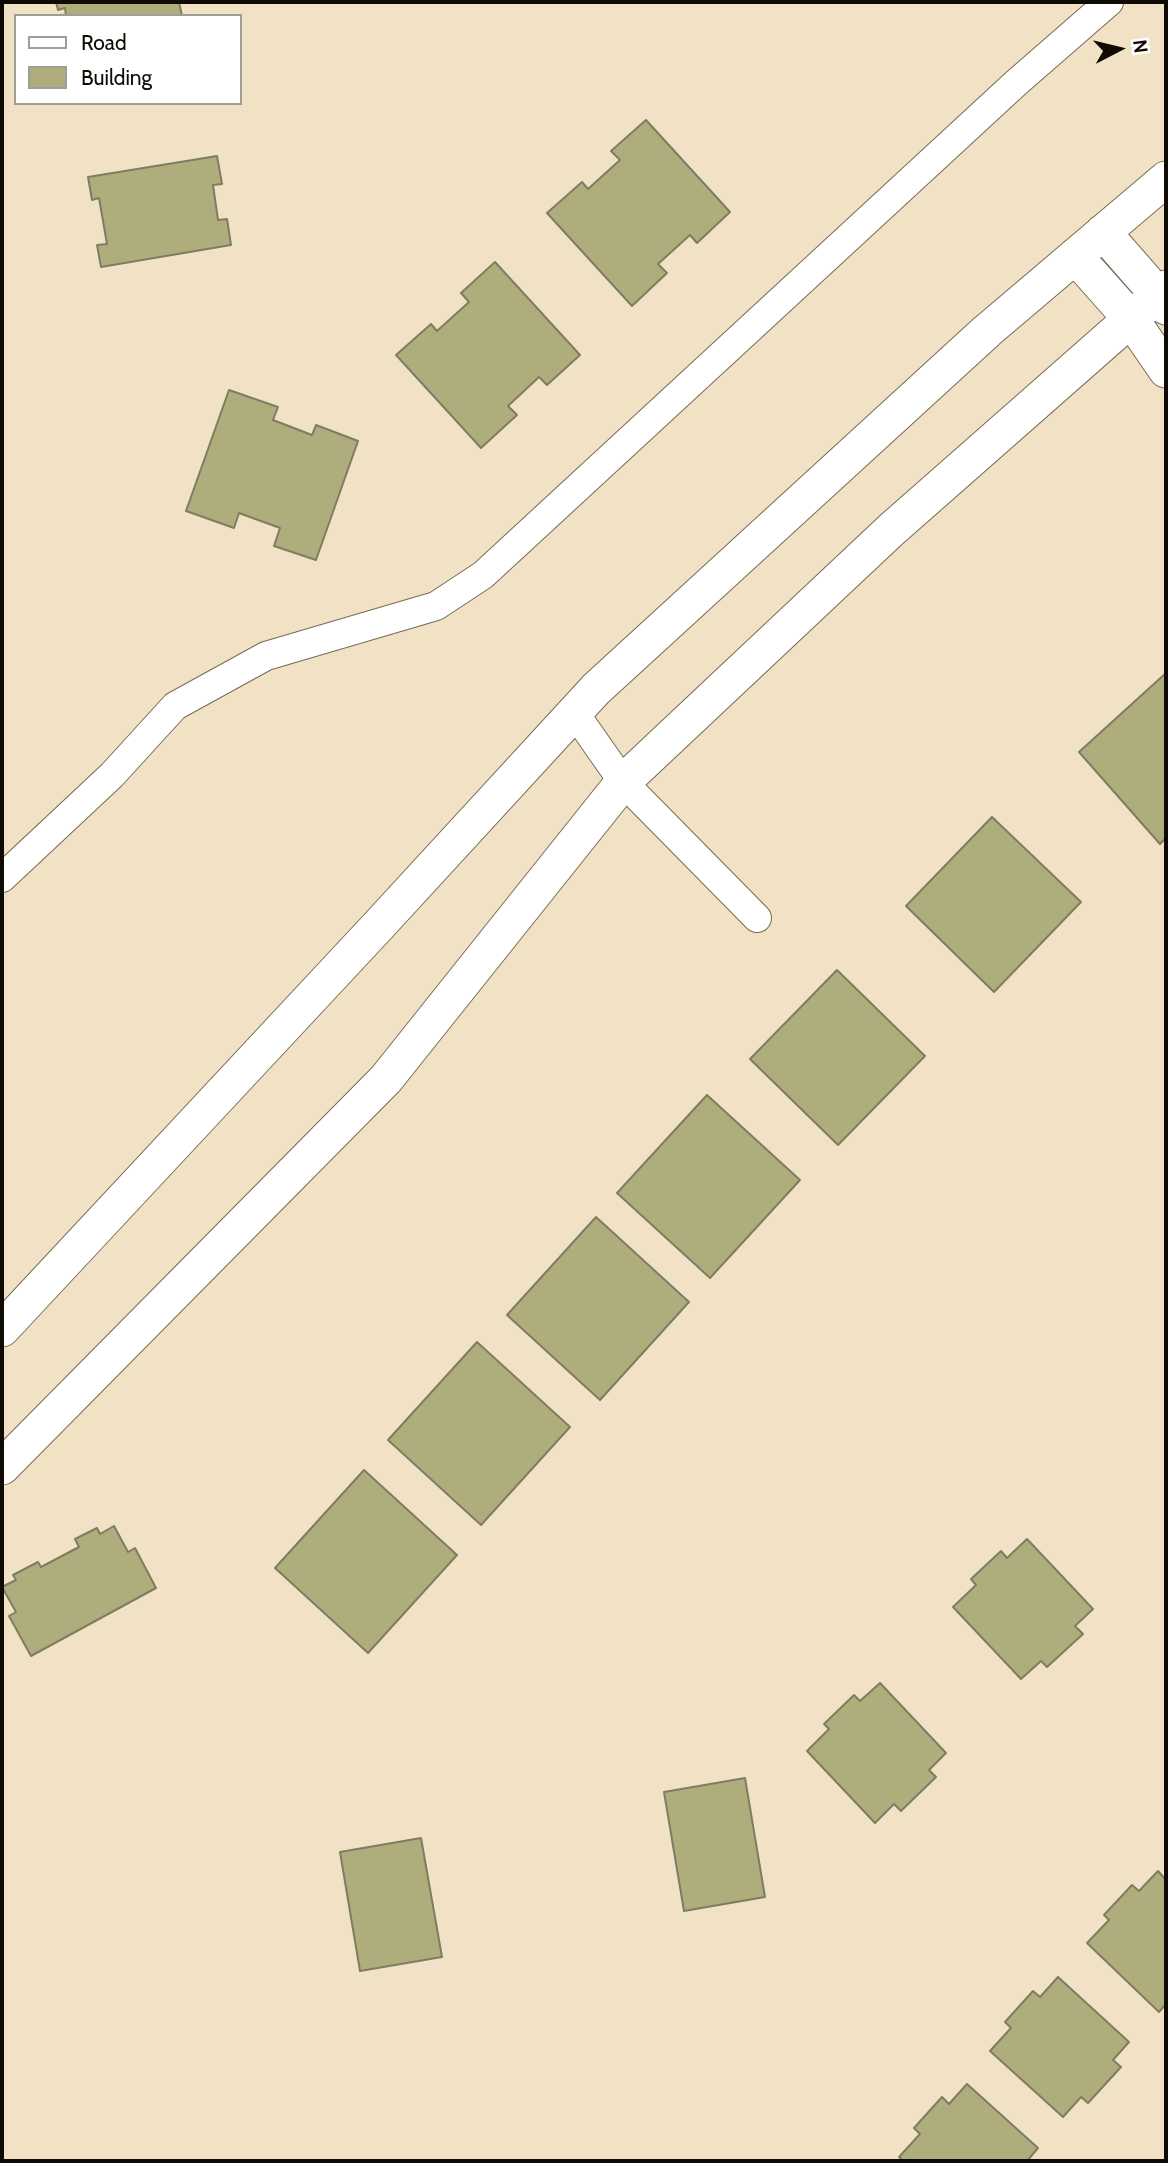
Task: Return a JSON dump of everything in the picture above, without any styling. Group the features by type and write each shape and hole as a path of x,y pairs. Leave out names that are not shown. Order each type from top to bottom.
{"street":[{"path":"2,878 113,775 175,706 266,656 436,606 484,575 1006,92 1109,2"},
{"path":"2,1329 596,689 987,331 1166,179"},
{"path":"2,1467 386,1079 623,782 891,530 1131,319 1164,297 1103,232"},
{"path":"1075,256 1131,319 1166,370"},
{"path":"574,712 623,782 757,918"}],"building":[{"path":"56,2 179,2 182,14 66,14 65,8 58,10"},
{"path":"646,120 730,212 697,243 690,235 658,264 667,273 632,306 547,213 582,182 588,189 620,160 611,151"},
{"path":"217,156 222,184 213,185 218,220 227,219 231,245 101,267 97,245 107,244 99,198 92,200 88,177"},
{"path":"495,262 580,355 547,385 539,377 508,406 517,415 481,448 396,355 431,324 437,331 469,302 461,293"},
{"path":"229,390 278,407 273,420 312,435 316,425 358,441 316,560 274,546 280,528 239,513 234,528 186,511"},
{"path":"1166,673 1166,838 1160,844 1079,752"},
{"path":"992,817 1081,902 994,992 906,906"},
{"path":"837,970 925,1056 838,1145 750,1059"},
{"path":"707,1095 800,1180 710,1278 617,1193"},
{"path":"596,1217 689,1302 600,1400 507,1315"},
{"path":"477,1342 570,1427 481,1525 388,1440"},
{"path":"364,1470 457,1555 368,1653 275,1568"},
{"path":"114,1526 128,1552 135,1548 156,1588 31,1656 9,1616 16,1612 2,1587 16,1580 13,1575 38,1562 41,1567 79,1547 75,1539 97,1528 100,1534"},
{"path":"1027,1539 1093,1609 1075,1626 1083,1634 1047,1667 1041,1661 1021,1679 953,1607 976,1585 971,1579 1001,1551 1007,1558"},
{"path":"880,1683 946,1753 929,1770 936,1777 901,1811 894,1804 875,1823 807,1751 829,1729 824,1724 854,1695 860,1701"},
{"path":"745,1778 765,1897 684,1911 664,1792"},
{"path":"421,1838 442,1957 360,1971 340,1852"},
{"path":"1158,1871 1166,1880 1166,2004 1159,2012 1087,1943 1109,1920 1104,1915 1132,1885 1139,1891"},
{"path":"1058,1977 1129,2042 1113,2060 1121,2067 1088,2103 1081,2097 1063,2117 990,2051 1011,2028 1005,2022 1033,1991 1040,1997"},
{"path":"967,2084 1038,2148 1027,2161 904,2161 899,2157 920,2134 914,2128 942,2097 949,2104"}]}
